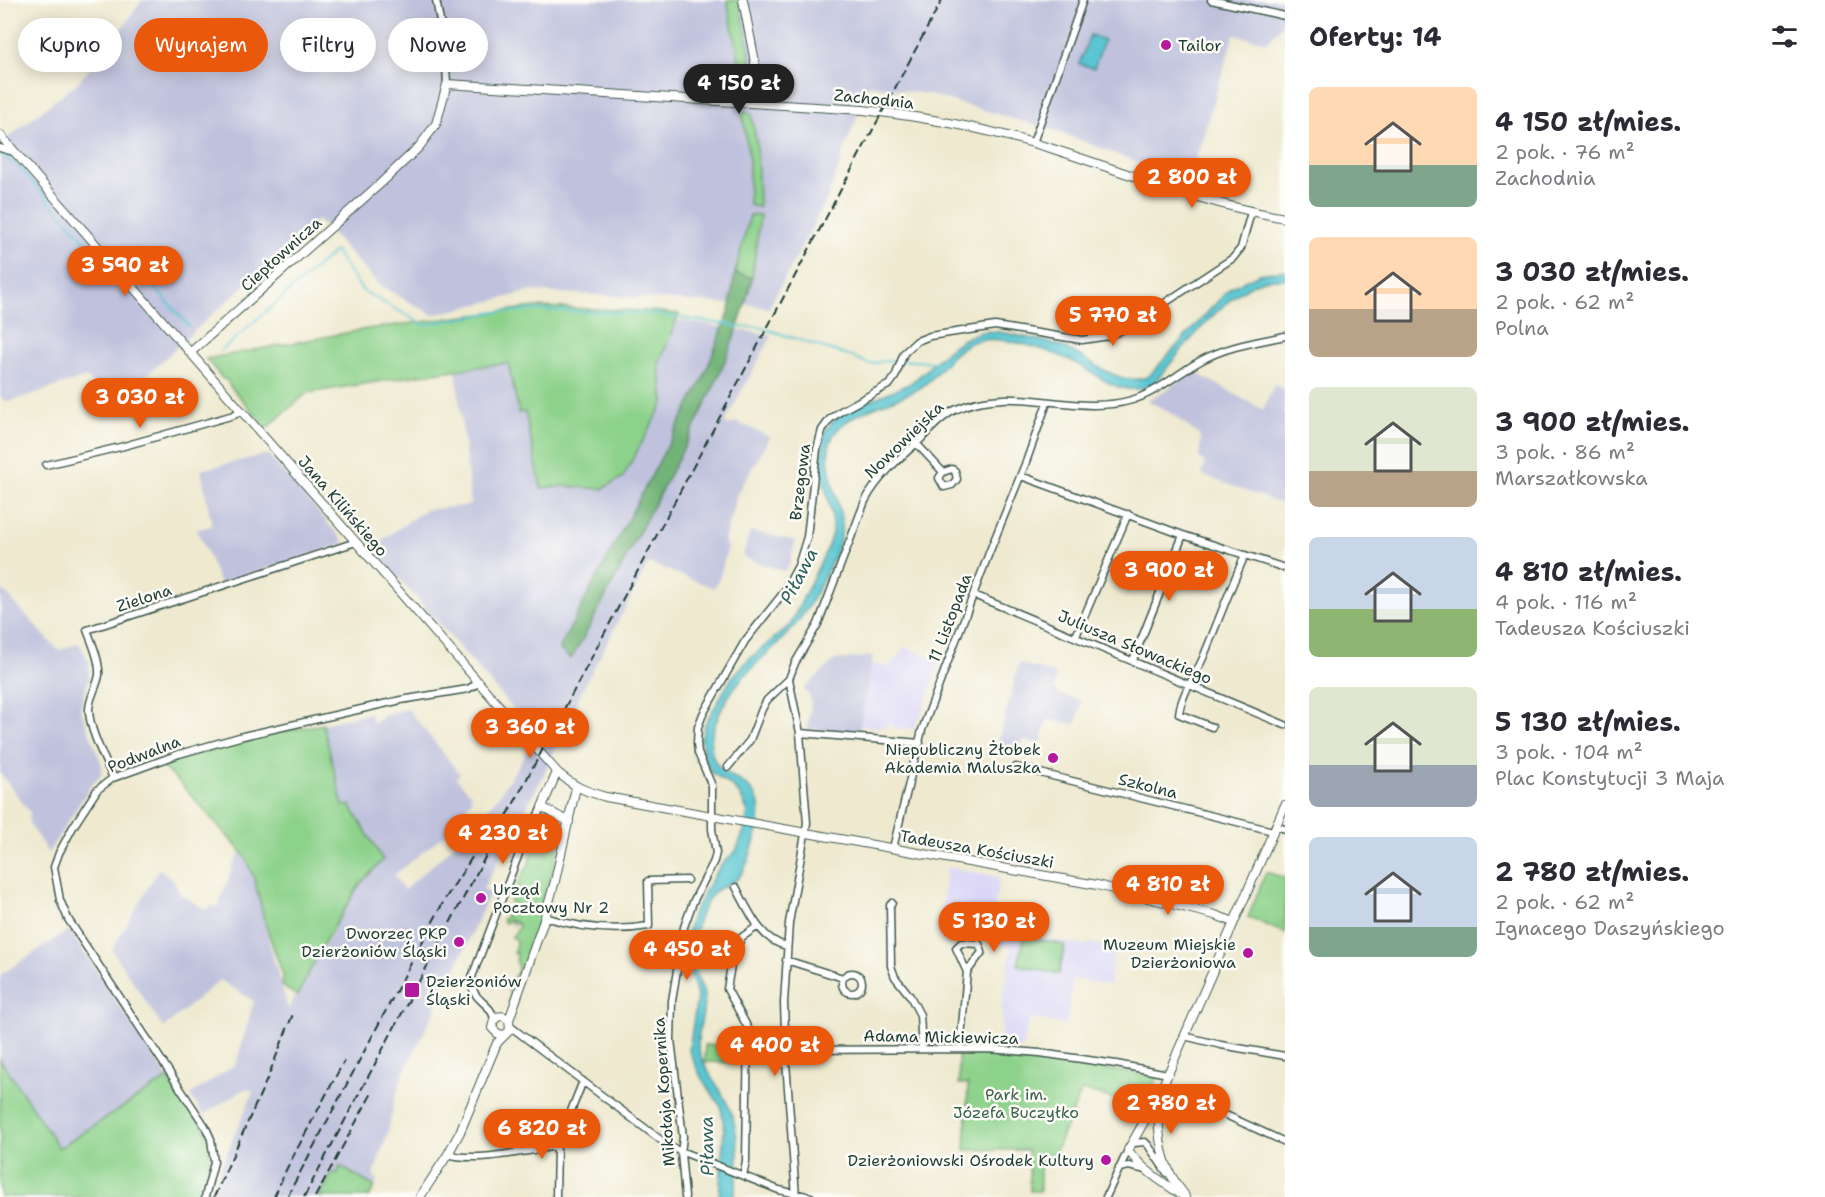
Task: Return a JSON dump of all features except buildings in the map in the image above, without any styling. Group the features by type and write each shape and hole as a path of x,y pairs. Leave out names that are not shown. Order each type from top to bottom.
{"street":[{"path":"436,0 445,48 447,84"},
{"path":"743,0 755,62 756,103"},
{"path":"1033,143 1083,0"},
{"path":"1211,0 1285,16"},
{"name":"Zachodnia","path":"447,84 863,110 904,115 962,125 1033,143 1177,192 1251,212 1285,218"},
{"name":"Ciepłownicza","path":"191,352 419,147 431,132 438,117 447,84"},
{"name":"Jana Kilińskiego","path":"0,135 557,772 576,788 606,796 712,814"},
{"path":"0,148 15,152"},
{"name":"Brzegowa","path":"712,814 712,786 701,761 697,743 698,727 703,714 745,641 784,592 798,566 807,537 817,448 822,430 830,419 890,384 900,361 912,345 924,338 987,327 1002,327 1074,339 1109,336 1137,322 1233,258 1241,248 1251,212"},
{"name":"Nowowiejska","path":"789,679 795,663 818,624 865,501 881,477 951,412 991,399 1016,398 1084,406 1130,401 1150,393 1214,354 1285,336"},
{"name":"11 Listopada","path":"893,848 920,742 941,678 1021,476 1047,403"},
{"path":"46,465 234,415 241,410"},
{"path":"916,443 943,472"},
{"path":"1021,476 1183,535 1285,568"},
{"path":"1077,636 1128,514"},
{"path":"1132,660 1183,535"},
{"name":"Zielona","path":"112,778 89,711 99,676 87,630 356,542"},
{"path":"1212,727 1179,714 1180,702 1191,684 1245,555"},
{"name":"Juliusza Słowackiego","path":"974,595 1077,636 1285,725"},
{"path":"789,679 800,733 806,812 806,833 793,891 784,1003 785,1050 796,1196"},
{"path":"728,767 750,740 767,700 789,679"},
{"name":"Podwalna","path":"205,1197 214,1162 211,1139 145,1033 68,920 60,900 54,867 59,853 97,790 112,778 179,754 243,736 401,700 468,689 480,682"},
{"path":"800,733 920,742"},
{"name":"Szkolna","path":"1016,767 1274,829 1285,829"},
{"path":"500,1037 492,1028 494,1020 492,1011 479,1001 474,993 472,977 522,846 557,772"},
{"path":"420,1197 460,1132 509,1019 545,917 576,788"},
{"path":"1106,1197 1118,1169 1158,1096 1285,805"},
{"path":"542,807 569,822"},
{"name":"Tadeusza Kościuszki","path":"712,814 1106,887 1220,916 1234,922"},
{"name":"Mikołaja Kopernika","path":"685,1197 681,1153 683,1137 671,1034 672,1001 684,927 693,902 714,861 716,848 712,814"},
{"path":"545,917 595,928 649,926 648,880 687,880"},
{"path":"736,887 758,927 773,942 787,946"},
{"path":"892,903 890,905 891,966 895,977 910,996 920,1015 922,1049"},
{"path":"742,1175 746,1161 748,1028 728,989 733,954 742,938 758,927"},
{"path":"960,1048 967,972 956,948 961,943 979,944 982,952 967,972"},
{"path":"786,960 843,978"},
{"path":"494,1020 499,1016 509,1019 659,1141 681,1153 779,1190 796,1196 811,1197"},
{"path":"1184,1036 1285,1056"},
{"name":"Adama Mickiewicza","path":"785,1050 960,1048 1040,1053 1168,1074"},
{"path":"556,1197 557,1146 583,1081"},
{"path":"1162,1086 1285,1142"},
{"path":"1158,1096 1159,1138 1170,1175"},
{"path":"1131,1146 1145,1142 1186,1197"},
{"path":"448,1154 458,1158 476,1157 557,1146"},
{"path":"1131,1146 1135,1160 1147,1171 1186,1197"},
{"path":"1118,1169 1129,1166 1147,1171"}],"shaded area":[{"path":"142,0 1285,0 1285,22 1267,42 1234,35 1191,175 1157,170 1059,132 927,94 868,85 827,199 769,308 532,291 433,315 379,285 318,219 114,406 86,377 8,402 0,397 0,141 2,142 76,84 87,72 122,72 122,29"},
{"path":"677,320 772,335 724,424 737,422 770,437 737,494 724,540 727,549 720,577 714,588 649,563 586,682 543,776 483,889 490,893 455,970 451,969 433,1002 437,1006 404,1072 395,1097 388,1132 373,1177 378,1179 369,1197 208,1197 254,1090 244,1089 203,1115 190,1095 236,1064 254,1001 220,980 163,1028 112,950 159,868 175,882 180,894 206,910 211,906 218,907 233,865 241,851 254,878 288,1009 360,884 376,866 343,806 323,724 370,713 372,722 374,722 381,719 382,715 408,709 460,774 456,778 471,794 472,799 460,816 459,823 394,875 404,890 447,852 476,822 500,794 537,736 372,547 425,510 471,505 456,370 508,363 519,412 525,412 541,488 664,402 659,364"},
{"path":"1193,371 1263,410 1274,385 1285,389 1285,505 1202,475 1205,462 1199,458 1201,437 1175,416 1147,400 1160,394"},
{"path":"268,454 345,543 220,584 197,529 212,526 201,470"},
{"path":"750,531 796,541 788,568 783,571 744,558"},
{"path":"0,587 57,649 61,650 77,643 89,662 89,678 80,708 102,765 100,776 90,787 48,853 28,822 30,821 27,817 31,814 0,773"},
{"path":"905,647 941,661 914,730 901,726 900,730 893,727 894,724 888,723 887,727 860,726 871,665 890,666"},
{"path":"873,656 859,732 807,729 811,706 810,696 804,689 835,660"},
{"path":"1019,663 1056,674 1054,689 1058,691 1058,694 1082,701 1076,724 1047,720 1041,744 1023,740 1019,756 996,750"},
{"path":"947,867 999,877 992,927 1088,946 1089,943 1115,948 1109,985 1073,979 1066,1025 1035,1019 1029,1021 1022,1048 1000,1046 1003,1011 1001,1010 1011,948 991,944 992,940 954,937 950,932 952,920 940,918"},
{"path":"69,930 168,1078 59,1148 0,1059 0,975"}],"green space":[{"path":"727,0 739,0 747,35 751,76 750,87 746,95"},
{"path":"742,112 751,113 757,146 759,207 749,205 749,158"},
{"path":"750,215 760,215 752,278 735,273"},
{"path":"735,273 752,278 734,338 722,368 681,454 571,659 559,649 703,379 729,312"},
{"path":"535,307 679,314 659,364 664,402 623,477 602,489 565,486 541,488 525,412 519,413 508,363 307,393 267,428 227,380 223,379 206,359 367,329"},
{"path":"323,724 343,806 350,805 383,860 360,884 324,943 297,996 282,986 283,975 266,926 254,878 245,856 179,782 160,765 259,736"},
{"path":"540,815 545,815 557,822 561,832 560,842 544,906 512,1003 509,1000 512,990 509,992 507,987 518,971 517,952 514,953 516,942 512,937 519,927 517,923 514,925 513,921 505,923 502,921 515,906 510,902 528,866 538,831 534,829"},
{"path":"1266,872 1285,878 1285,933 1248,917"},
{"path":"1024,936 1065,945 1059,974 1018,965"},
{"path":"705,1045 744,1046 743,1063 705,1062"},
{"name":"Park im. Józefa Buczyłko","path":"958,1050 987,1055 1025,1057 1158,1077 1142,1107 1082,1090 1051,1161 1040,1164 1040,1191 1030,1191 1028,1150 965,1150 968,1084 959,1084"},
{"path":"0,1059 59,1148 168,1078 184,1102 200,1120 208,1135 209,1164 198,1197 0,1197"},
{"path":"340,1166 375,1187 369,1197 319,1197 333,1172 338,1174"}],"water":[{"path":"1090,35 1104,40 1094,68 1079,64"},
{"path":"1285,270 1285,279 1264,280 1240,292 1228,302 1204,325 1159,377 1144,388 1130,389 1115,386 1071,361 1028,345 984,340 973,342 958,351 920,388 862,413 841,426 834,434 829,447 828,460 841,517 839,544 818,589 798,622 748,672 730,695 716,722 711,742 713,756 719,767 749,788 757,798 760,812 756,837 742,873 737,880 719,889 711,897 697,924 692,945 692,963 704,996 704,1010 698,1037 699,1051 731,1112 737,1135 738,1161 734,1197 719,1197 724,1128 721,1107 701,1077 689,1051 697,997 684,963 684,944 692,915 709,884 721,865 736,851 748,812 740,795 732,786 712,773 705,762 701,739 706,722 731,679 747,661 790,625 826,551 832,533 832,515 820,467 825,431 834,420 849,409 909,384 956,344 965,338 984,332 1011,334 1055,344 1104,370 1127,379 1149,376 1230,288 1259,274"}],"waterway":[{"path":"0,155 16,164 94,251"},
{"path":"110,248 118,246"},
{"path":"221,351 335,251 363,291 424,325 496,312 537,310 654,314 726,323 737,327 759,327 869,364 893,360 936,362"},
{"path":"127,257 189,326"}],"railway":[{"path":"304,1197 942,0"},
{"path":"287,1197 445,899 493,825"},
{"path":"214,1197 268,1077 293,1014"},
{"path":"274,1197 344,1061"},
{"path":"315,1197 373,1091"}],"place":[{"name":"Tailor","path":"1166,45"},
{"name":"Niepubliczny Żłobek Akademia Maluszka","path":"1053,758"},
{"name":"Urząd Pocztowy Nr 2","path":"481,898"},
{"name":"Dworzec PKP Dzierżoniów Śląski","path":"459,942"},
{"name":"Muzeum Miejskie Dzierżoniowa","path":"1248,953"},
{"name":"Dzierżoniów Śląski","path":"412,990"},
{"name":"Dzierżoniowski Ośrodek Kultury","path":"1106,1160"}],"water label":[{"name":"Piława","path":"799,576"},
{"name":"Piława","path":"707,1146"}]}
